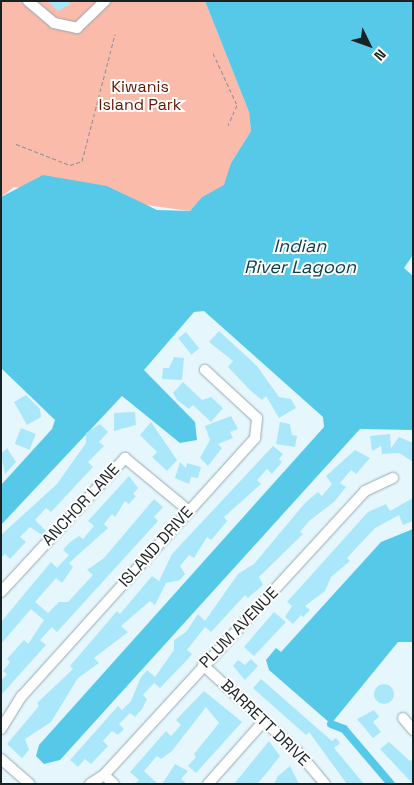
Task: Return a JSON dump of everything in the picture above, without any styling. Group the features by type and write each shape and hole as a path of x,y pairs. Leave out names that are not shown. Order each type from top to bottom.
{"street":[{"path":"28,1 54,23 77,28 105,1"},
{"name":"ISLAND DRIVE","path":"1,729 22,696 189,511 259,427 257,418 205,370"},
{"name":"ANCHOR LANE","path":"1,592 125,458 189,511"},
{"name":"PLUM AVENUE","path":"90,784 104,775 203,665 365,491 393,478"},
{"name":"BARRETT DRIVE","path":"203,665 264,721 325,784"},
{"path":"403,718 413,730"},
{"path":"208,784 264,721"},
{"path":"1,759 30,784"},
{"path":"104,775 114,784"}],"path":[{"path":"16,144 70,165 82,161 115,34"},
{"path":"213,53 237,105 228,125"}],"green space":[{"name":"Kiwanis Island Park","path":"1,1 205,1 249,112 251,131 231,163 225,185 202,197 190,211 14,187 1,197"}],"water":[{"name":"Indian River Lagoon","path":"205,1 413,1 413,255 404,268 413,276 413,430 360,429 60,760 44,764 36,756 39,745 324,427 323,417 204,311 194,312 144,370 195,422 197,440 180,443 122,396 1,525 1,485 52,429 55,420 1,368 1,197 43,175 107,186 157,210 190,211 202,197 224,185 231,163 251,131 249,112"},
{"path":"413,529 413,642 398,642 331,724 269,670 266,660 276,648 281,652 381,542"}],"building":[{"path":"47,1 68,1 71,4 58,11"},
{"path":"219,331 257,366 279,397 291,399 296,408 279,418 266,396 262,400 251,391 228,367 233,361 209,342"},
{"path":"186,332 199,348 191,355 178,338"},
{"path":"174,357 184,358 182,380 162,379 163,368 169,368"},
{"path":"183,382 202,400 211,397 223,408 211,422 193,405 189,409 177,400 173,393"},
{"path":"26,395 40,409 41,417 27,425 14,402"},
{"path":"135,412 136,425 114,431 114,413"},
{"path":"231,416 238,429 230,432 233,438 218,444 222,448 208,466 200,458 210,440 205,426"},
{"path":"151,422 177,460 167,471 152,457 157,452 140,435"},
{"path":"280,422 290,424 292,435 297,436 295,447 276,444"},
{"path":"100,424 108,432 99,442 104,446 88,462 93,467 51,512 46,508 35,520 46,531 42,535 30,527 20,537 26,542 10,559 5,554 1,558 1,535 57,484 86,443 86,433"},
{"path":"21,428 36,434 29,450 15,444"},
{"path":"390,434 391,448 399,437 413,443 413,462 399,453 382,454 381,446 372,451 370,436"},
{"path":"273,446 283,454 279,459 282,462 272,474 267,469 257,480 261,484 224,517 227,521 211,540 207,537 194,558 189,555 180,566 185,574 180,580 166,583 155,605 150,601 121,626 128,632 94,658 99,663 78,678 51,722 25,739 29,750 22,758 7,744 39,706 37,703 73,669 70,666 117,611 120,614 152,576 159,581 172,554"},
{"path":"7,448 16,462 5,474 1,454"},
{"path":"355,450 370,458 356,474 351,470 340,483 346,487 334,502 309,521 300,532 303,534 259,577 263,585 248,598 245,595 211,632 205,627 187,650 192,654 160,688 154,683 143,695 147,699 142,709 135,717 130,713 119,724 124,729 118,735 112,731 103,741 108,746 91,764 85,759 78,767 70,760 118,706 122,710 131,701 141,677 147,670 155,677 174,650 174,640 186,632 198,614 205,621 238,574 254,564 305,503 318,492 322,496 332,484 326,476"},
{"path":"180,462 186,468 187,463 201,467 198,478 191,477 189,484 175,478"},
{"path":"129,476 138,488 133,494 136,496 129,504 125,501 115,517 112,514 104,524 108,528 69,563 73,567 62,583 56,578 35,602 48,613 59,602 68,602 93,575 87,570 104,558 154,499 163,507 154,517 158,521 57,632 52,627 40,640 46,645 1,695 1,681 7,674 3,671 10,662 7,659 24,640 28,644 44,620 31,609 1,644 1,622 51,562 57,568 69,555 63,550 79,536 83,539 94,526 88,521"},
{"path":"413,498 413,521 403,525 399,515 375,528 347,558 350,561 331,577 325,591 305,606 310,610 303,617 301,615 293,624 285,617 292,606 287,602 368,512 386,504 390,511"},
{"path":"274,612 286,622 254,656 244,647"},
{"path":"251,659 258,666 245,680 233,666 238,660 245,665"},
{"path":"261,679 332,741 336,738 340,743 334,748 364,784 347,784 309,732 306,735 253,688"},
{"path":"384,684 391,687 394,694 391,701 384,704 377,701 374,694 377,687"},
{"path":"204,691 242,722 196,773 188,766 196,757 194,754 219,723 206,707 172,751 161,759 157,756 144,771 158,784 135,784 139,780 130,772 166,731 171,736 181,725 176,720"},
{"path":"374,710 379,717 373,722 381,732 373,738 357,719"},
{"path":"269,741 280,756 265,775 257,784 234,784"},
{"path":"389,742 410,761 413,759 413,784 380,749"},
{"path":"175,764 188,771 181,779 187,784 162,784"},
{"path":"290,766 299,784 274,784 278,776"}],"waterway":[{"path":"331,724 344,729 391,784"}]}
